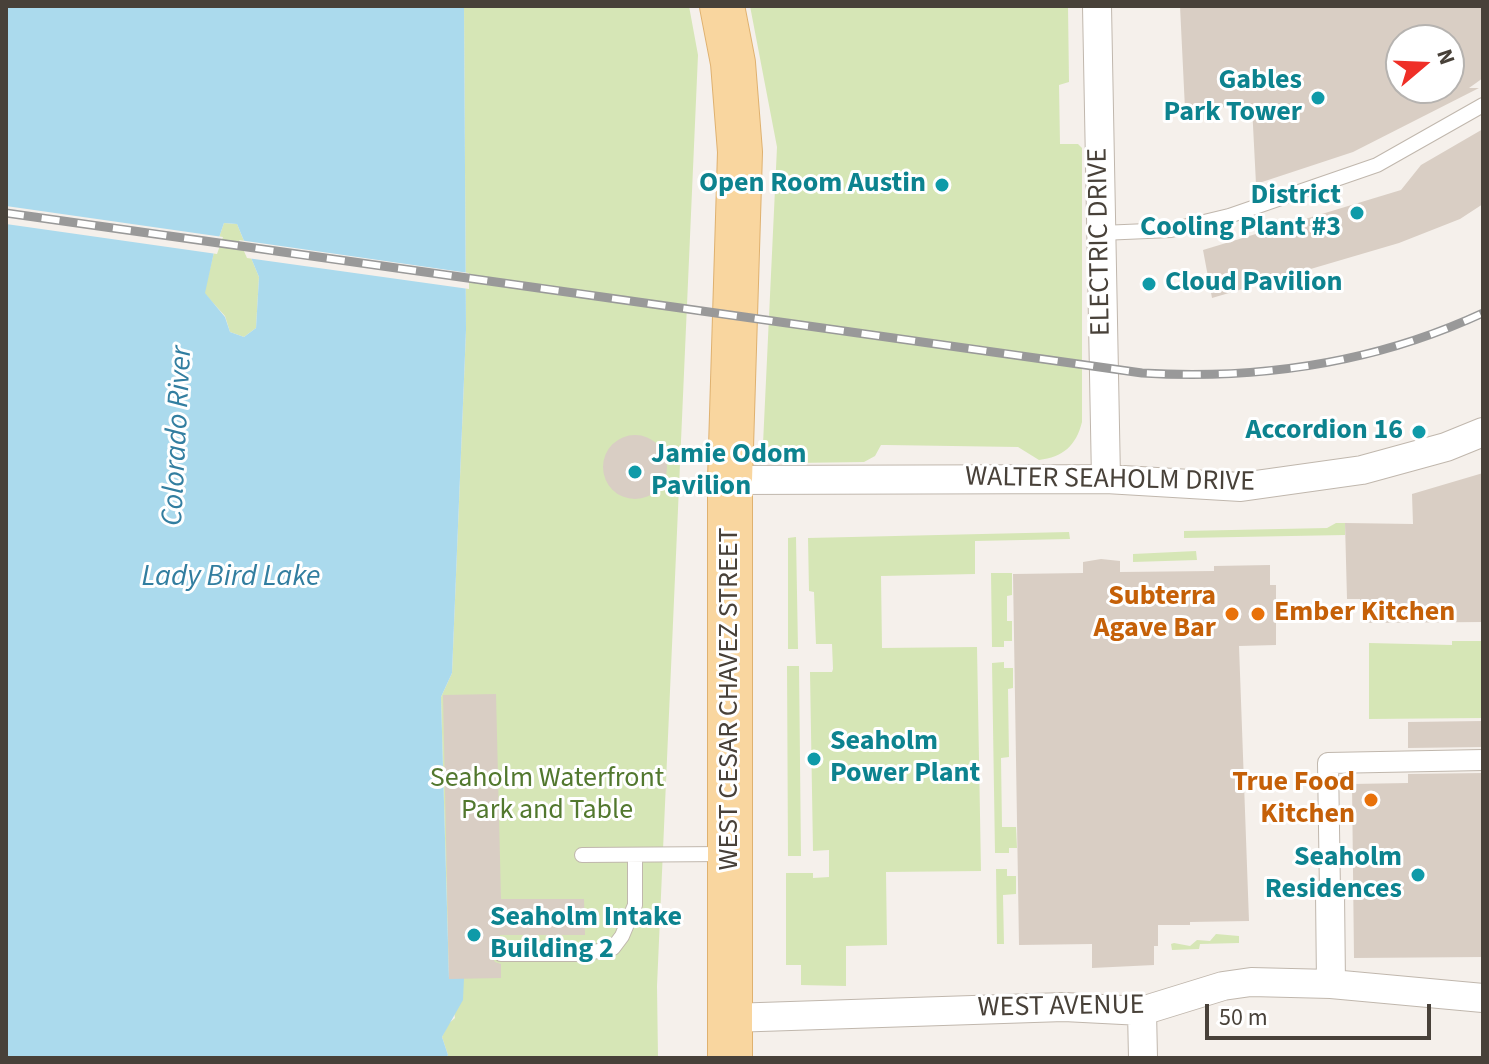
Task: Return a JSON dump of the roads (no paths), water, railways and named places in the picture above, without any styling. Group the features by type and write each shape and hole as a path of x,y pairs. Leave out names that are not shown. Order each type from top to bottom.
{"main road":[{"name":"WEST CESAR CHAVEZ STREET","path":"722,6 733,63 740,152 730,480 730,1038"}],"street":[{"name":"ELECTRIC DRIVE","path":"1097,6 1106,479"},
{"name":"WALTER SEAHOLM DRIVE","path":"730,480 1106,479 1241,487 1362,470 1446,447 1483,432"},
{"path":"1331,984 1328,763 1483,760"},
{"name":"WEST AVENUE","path":"730,1038 1064,1007 1142,1011 1223,986 1251,982 1331,984 1483,998"},
{"path":"1142,1011 1143,1058"}],"lane":[{"path":"1101,233 1171,230 1244,211 1377,165 1483,105"},
{"path":"582,855 731,854"},
{"path":"501,954 583,954 613,948 622,936 635,905 635,856"}],"water":[{"name":"Lady Bird Lake","path":"6,6 464,6 466,330 452,673 441,697 449,978 464,978 463,1000 442,1037 448,1055 446,1058 6,1058","holes":["224,223 237,224 259,277 256,328 244,337 230,332 225,317 205,293"]}],"railway":[{"path":"6,213 1142,373 1230,374 1316,364 1401,344 1483,313"}],"place":[{"name":"Gables Park Tower","path":"1318,98"},
{"name":"Open Room Austin","path":"942,185"},
{"name":"District Cooling Plant #3","path":"1357,213"},
{"name":"Cloud Pavilion","path":"1149,284"},
{"name":"Accordion 16","path":"1419,432"},
{"name":"Jamie Odom Pavilion","path":"635,472"},
{"name":"Subterra Agave Bar","path":"1232,614"},
{"name":"Ember Kitchen","path":"1258,614"},
{"name":"Seaholm Power Plant","path":"814,759"},
{"name":"True Food Kitchen","path":"1371,800"},
{"name":"Seaholm Residences","path":"1418,875"},
{"name":"Seaholm Intake Building 2","path":"474,935"}],"water label":[{"name":"Colorado River","path":"179,436"}],"park label":[{"name":"Seaholm Waterfront Park and Table","path":"547,796"}]}
